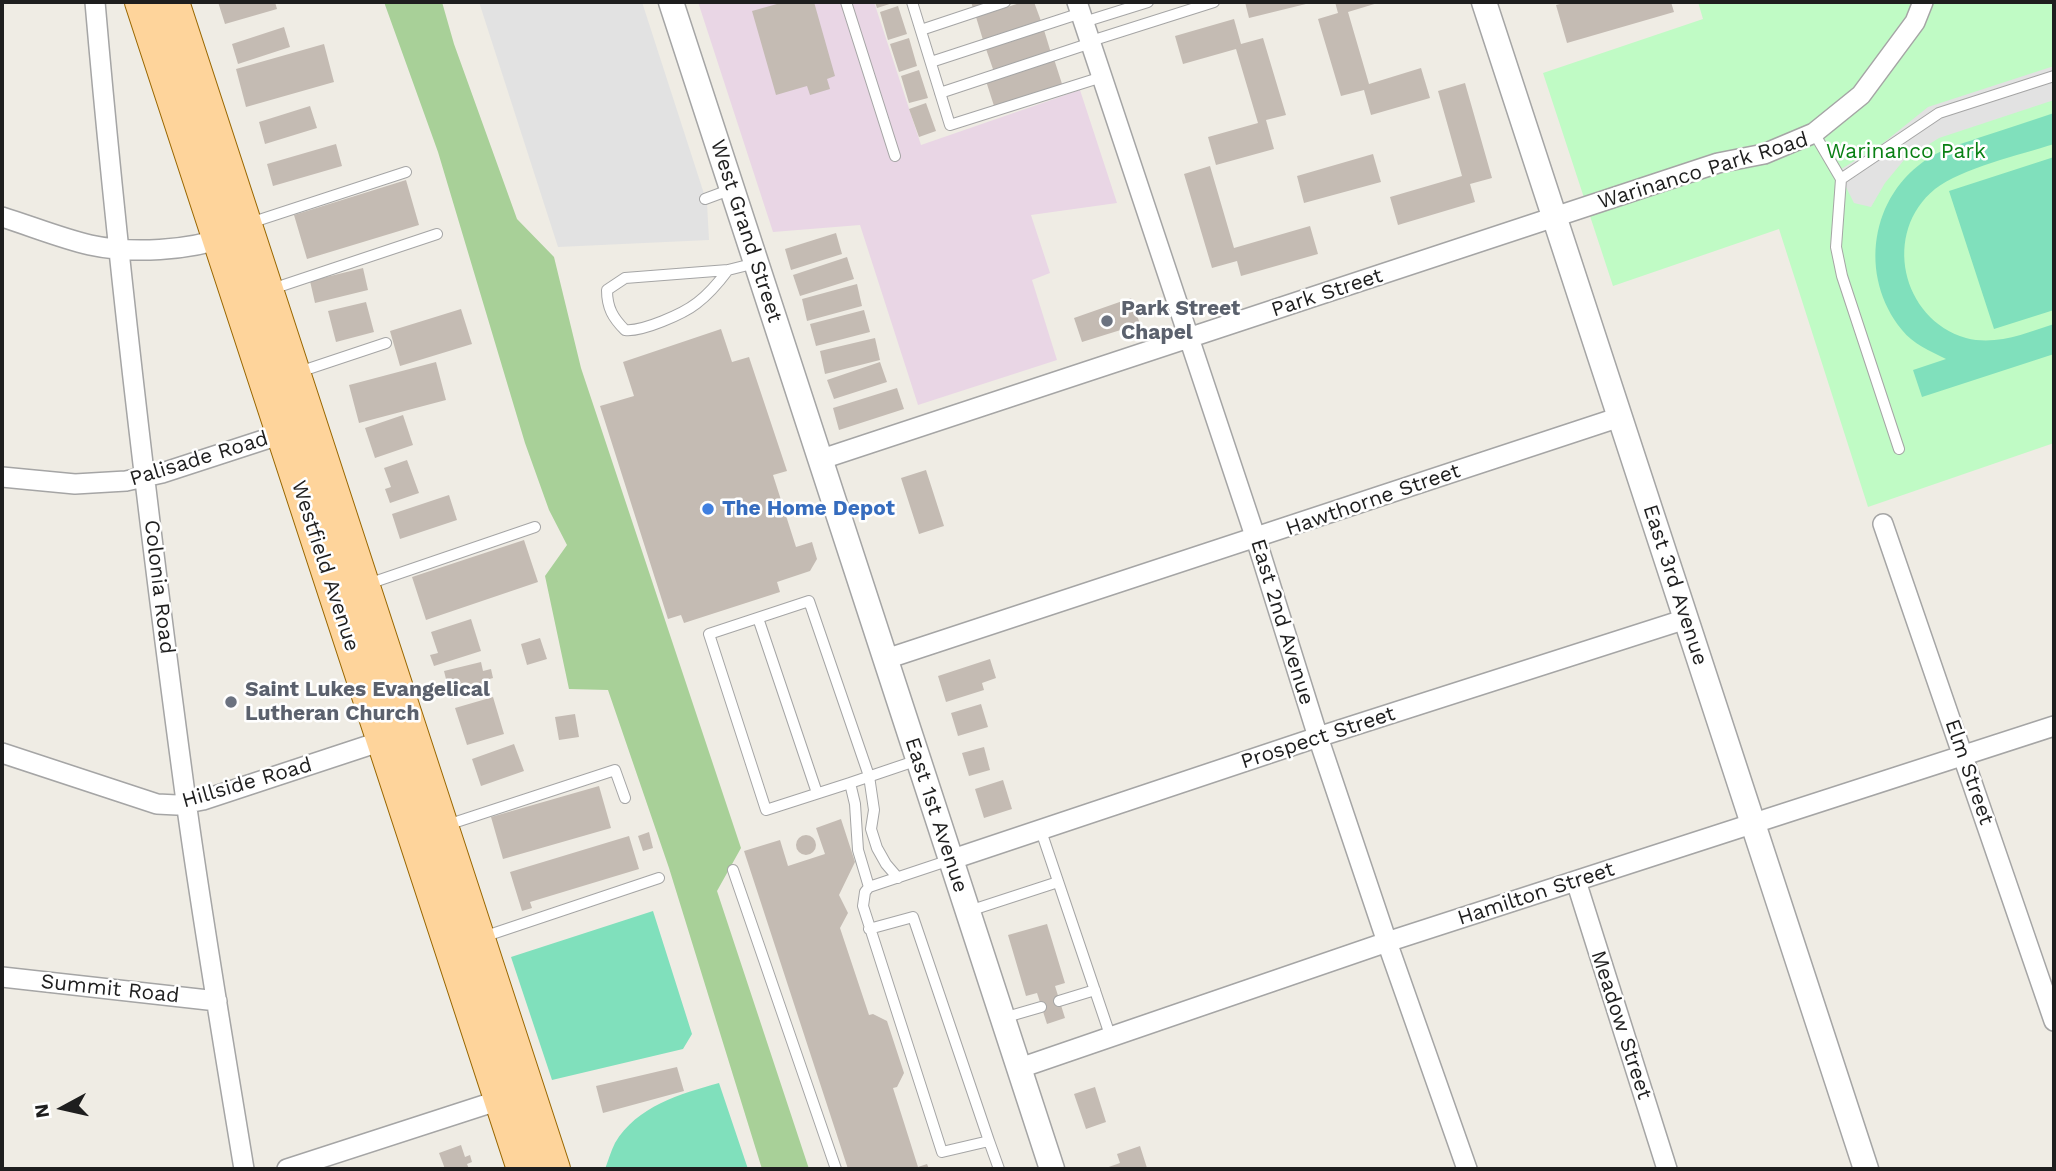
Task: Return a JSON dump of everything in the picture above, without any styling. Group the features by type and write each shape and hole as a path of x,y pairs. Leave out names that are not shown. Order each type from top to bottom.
{"main road":[{"name":"Westfield Avenue","path":"141,2 237,231 268,291 295,373 297,429 364,586 397,736 443,826 480,938 514,1095 523,1169"},
{"name":"Westfield Avenue","path":"173,2 237,231 297,429 514,1095 554,1169"}],"street":[{"name":"Colonia Road","path":"95,2 118,248 145,477 187,804 244,1169"},
{"name":"West Grand Street","path":"671,2 819,460"},
{"name":"East 3rd Avenue","path":"1485,2 1866,1169"},
{"path":"1814,133 1861,95 1915,22 1923,2"},
{"name":"East 2nd Avenue","path":"1085,24 1256,539 1318,737 1467,1169"},
{"name":"Warinanco Park Road","path":"1555,218 1718,163 1764,154 1814,133"},
{"path":"2,217 78,242 118,248 187,248 237,231"},
{"name":"Park Street","path":"819,460 1555,218"},
{"name":"Hawthorne Street","path":"886,659 1620,417"},
{"name":"Palisade Road","path":"2,477 75,484 119,482 145,477 297,429"},
{"name":"East 1st Avenue","path":"819,460 1052,1169"},
{"name":"Elm Street","path":"1883,524 2054,1021"},
{"name":"Prospect Street","path":"950,860 1318,737 1686,619"},
{"name":"Hamilton Street","path":"1020,1068 1387,942 2054,726"},
{"name":"Hillside Road","path":"2,753 145,801 167,805 187,804 397,736"},
{"name":"Meadow Street","path":"1576,881 1667,1169"},
{"name":"Summit Road","path":"2,977 217,1001"},
{"path":"287,1169 514,1095"}],"lane":[{"path":"846,2 895,156"},
{"path":"912,2 950,125 954,126 1102,75"},
{"path":"920,30 1005,2"},
{"path":"940,93 1085,24 1148,2"},
{"path":"931,62 1085,24 1214,2"},
{"path":"1899,449 1842,276 1836,247 1840,179 1938,113 2054,76"},
{"name":"Warinanco Park Road","path":"1814,133 1840,179"},
{"path":"237,231 406,172"},
{"path":"705,199 732,189"},
{"path":"268,291 437,234"},
{"path":"727,270 696,304 642,330 625,330 613,318 607,300 607,290 625,278 727,270 757,263"},
{"path":"295,373 386,342"},
{"path":"364,586 536,527"},
{"path":"898,878 886,864 874,838 874,810 869,776 809,601 709,634 766,810 850,783 869,776 918,760"},
{"path":"758,618 817,793"},
{"path":"443,826 615,770 625,798"},
{"path":"850,783 855,804 858,850 869,887"},
{"path":"1041,831 1111,1038"},
{"path":"950,860 869,887 865,892 863,906 942,1152 989,1141"},
{"path":"733,870 836,1169"},
{"path":"480,938 659,878"},
{"path":"967,912 1058,882"},
{"path":"869,929 913,917 999,1169"},
{"path":"1059,1001 1095,990"},
{"path":"1003,1018 1041,1007"}],"shaded area":[{"path":"479,2 642,2 707,203 709,240 558,247"},
{"path":"698,2 874,2 921,145 1080,90 1117,203 1031,215 1050,273 1032,280 1057,360 918,405 860,225 773,232"},
{"path":"2054,66 2054,100 1939,138 1904,160 1885,183 1871,207 1854,203 1838,171 1882,144 1928,107"}],"green space":[{"path":"384,2 442,2 454,44 517,219 554,257 581,368 741,848 717,891 809,1169 762,1169 669,868 608,690 569,689 545,576 567,545 549,510 525,443 438,152"},
{"name":"Warinanco Park","path":"1698,2 2054,2 2054,443 1868,507 1779,229 1613,286 1543,73 1703,19"},
{"path":"2054,113 2054,144 1976,168 1946,181 1935,189 1918,207 1908,228 1904,250 1906,272 1914,294 1926,313 1944,328 1966,338 1988,340 2011,337 2054,324 2054,354 1922,397 1913,370 1946,359 1911,339 1888,309 1879,286 1876,262 1877,238 1883,214 1894,193 1909,174 1929,158 1953,146"},
{"path":"2054,157 2054,310 1994,329 1949,191"},
{"path":"653,911 692,1034 683,1049 552,1080 511,957"},
{"path":"719,1083 748,1169 605,1169 615,1143 635,1120 661,1103"}],"building":[{"path":"218,2 275,2 277,9 225,24"},
{"path":"784,2 814,2 835,76 827,79 830,89 810,95 807,86 776,95 752,11"},
{"path":"875,2 896,2 877,8"},
{"path":"971,2 989,2 973,8"},
{"path":"1023,2 1034,2 1041,21 983,40 976,17"},
{"path":"1245,2 1310,2 1310,3 1249,18"},
{"path":"1335,2 1381,2 1348,12 1369,84 1421,68 1430,98 1371,115 1364,90 1341,96 1318,19 1338,13"},
{"path":"1568,2 1671,2 1674,12 1567,43 1556,5"},
{"path":"898,6 907,34 888,40 880,12"},
{"path":"1234,19 1241,44 1263,38 1286,115 1266,120 1274,149 1216,165 1208,137 1258,123 1236,49 1183,64 1175,36"},
{"path":"284,27 290,47 238,64 232,44"},
{"path":"1044,30 1051,53 994,72 986,49"},
{"path":"909,38 917,66 899,72 890,44"},
{"path":"324,44 334,82 246,107 236,69"},
{"path":"1054,59 1063,87 995,109 986,81"},
{"path":"919,70 928,98 909,103 901,76"},
{"path":"1465,83 1492,178 1470,184 1475,202 1398,225 1390,197 1462,176 1438,91"},
{"path":"926,103 936,131 919,137 909,109"},
{"path":"310,106 317,128 265,144 259,122"},
{"path":"336,144 342,166 273,186 267,164"},
{"path":"1373,154 1381,182 1304,203 1297,176"},
{"path":"1210,166 1234,248 1310,226 1318,254 1241,276 1237,261 1212,268 1184,174"},
{"path":"406,180 419,225 307,259 294,215"},
{"path":"836,233 842,254 791,270 785,249"},
{"path":"847,257 854,279 800,296 793,275"},
{"path":"363,268 368,290 315,303 310,281"},
{"path":"857,284 862,306 807,321 802,299"},
{"name":"Park Street Chapel","path":"1131,298 1140,324 1082,342 1074,318"},
{"path":"366,302 374,332 336,342 328,311"},
{"path":"461,309 472,344 400,366 390,331"},
{"path":"864,310 870,332 816,346 810,324"},
{"name":"The Home Depot","path":"721,329 732,362 749,357 787,471 773,475 796,547 812,542 817,559 810,571 777,582 780,592 684,623 681,615 668,619 600,406 634,396 623,362"},
{"path":"875,338 880,360 825,374 820,351"},
{"path":"436,362 446,400 359,423 349,385"},
{"path":"880,362 887,382 834,399 827,380"},
{"path":"897,388 904,409 839,430 833,408"},
{"path":"403,415 413,445 375,458 365,428"},
{"path":"407,460 419,493 390,503 385,489 391,487 384,468"},
{"path":"926,470 944,526 919,534 901,478"},
{"path":"449,495 457,520 400,539 392,514"},
{"path":"524,540 538,582 426,620 412,577"},
{"path":"471,619 481,651 434,666 430,655 438,653 431,632"},
{"path":"540,638 547,659 527,665 521,644"},
{"path":"990,659 996,678 982,683 984,690 946,702 938,676"},
{"path":"481,662 483,671 491,669 493,678 486,680 489,689 451,699 444,671"},
{"path":"493,697 504,734 467,745 455,708"},
{"path":"981,704 988,727 958,736 951,713"},
{"path":"575,714 579,737 559,740 555,717"},
{"path":"514,744 524,771 481,786 472,759"},
{"path":"984,747 990,770 969,776 962,753"},
{"path":"1003,780 1012,809 984,818 975,789"},
{"path":"599,786 611,828 503,859 491,817"},
{"path":"841,819 855,862 839,895 848,913 840,928 869,1015 873,1014 887,1021 904,1073 897,1087 893,1088 918,1167 927,1164 929,1169 848,1169 744,851 780,840 788,866 825,854 816,828"},
{"path":"649,832 653,848 643,851 638,836"},
{"path":"806,835 813,838 816,845 813,852 806,855 799,852 796,845 799,838"},
{"path":"629,836 639,869 530,902 532,908 522,911 510,872"},
{"path":"1047,924 1065,983 1055,986 1065,1018 1047,1024 1037,993 1026,996 1008,935"},
{"path":"677,1067 684,1091 603,1113 596,1086"},
{"path":"1095,1087 1106,1122 1086,1129 1074,1094"},
{"path":"461,1145 465,1157 470,1155 472,1162 467,1164 469,1169 445,1169 439,1153"},
{"path":"1140,1146 1147,1168 1103,1169 1120,1163 1117,1154"}],"place":[{"name":"Park Street Chapel","path":"1107,321"},
{"name":"The Home Depot","path":"708,509"},
{"name":"Saint Lukes Evangelical Lutheran Church","path":"231,702"}]}
